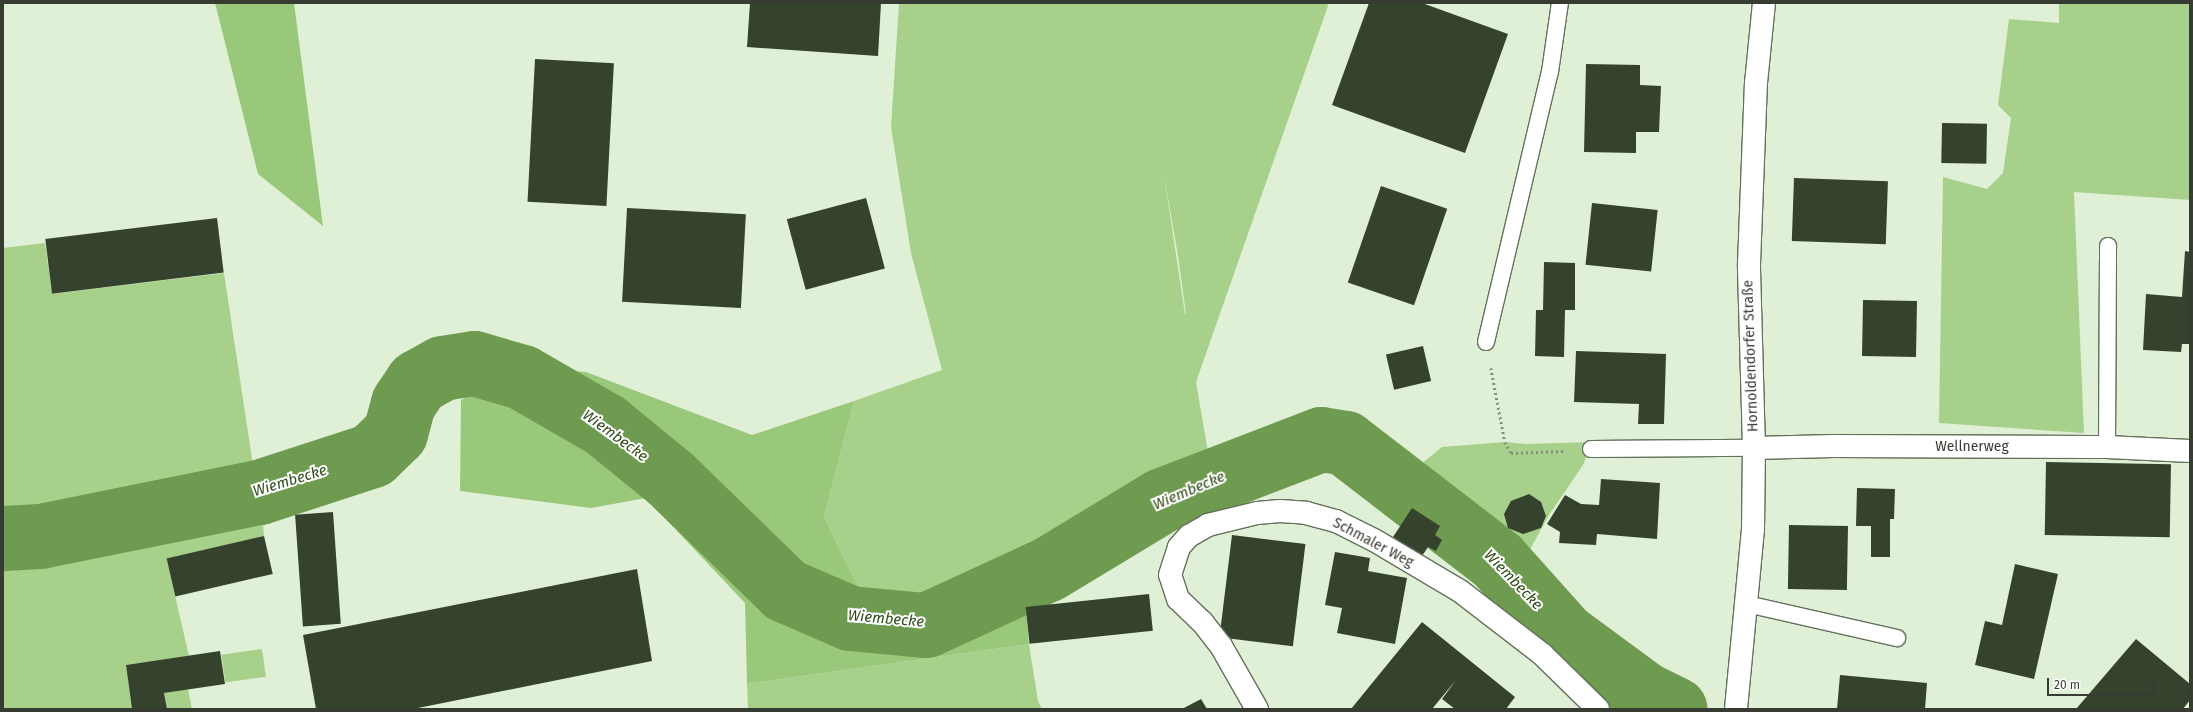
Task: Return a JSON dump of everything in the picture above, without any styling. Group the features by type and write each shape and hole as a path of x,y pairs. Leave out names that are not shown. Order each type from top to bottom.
{"street":[{"name":"Hornoldendorfer Straße","path":"1736,709 1754,529 1754,448 1749,264 1756,83 1764,3"},
{"name":"Wellnerweg","path":"1754,448 1833,446 2107,447 2190,451"},
{"name":"Schmaler Weg","path":"1258,709 1221,646 1178,599 1170,575 1179,547 1190,536 1208,525 1257,513 1280,511 1306,513 1336,521 1374,540 1460,592 1543,655 1598,709"}],"lane":[{"path":"1486,342 1550,72 1560,3"},
{"path":"2107,447 2108,246"},
{"path":"1591,449 1754,448"},
{"path":"1747,604 1897,638"}],"path":[{"path":"1486,342 1505,442 1511,453 1591,449"}],"green space":[{"path":"215,3 294,3 323,226 258,174"},
{"path":"899,3 1329,3 1196,382 1208,452 949,593 870,611 824,517 854,401 942,370 911,253 891,127","holes":["1164,175 1178,256 1186,314"]},
{"path":"2059,3 2190,3 2190,200 2074,192 2084,433 1939,423 1943,177 1987,189 2003,173 2011,118 1998,105 2009,19 2059,23"},
{"path":"45,243 52,294 224,273 255,479 27,525 3,526 3,248"},
{"path":"518,367 586,372 752,435 854,401 824,517 870,611 949,593 1208,452 1214,497 1026,606 1029,644 747,684 745,603 646,498 591,508 460,491 461,400"},
{"path":"1505,442 1525,444 1592,442 1583,465 1549,515 1523,562 1448,494 1421,464 1442,447"},
{"path":"262,507 264,536 167,561 189,656 126,665 132,709 3,709 3,545 104,540"},
{"path":"1029,644 1038,701 1042,709 748,709 747,684"},
{"path":"262,649 266,677 225,682 221,655"},
{"path":"188,689 192,709 167,709 164,693"}],"building":[{"path":"750,3 881,3 878,56 747,47"},
{"path":"1369,3 1422,3 1508,34 1465,153 1332,105"},
{"path":"535,59 614,63 606,206 528,202"},
{"path":"1586,64 1640,65 1640,85 1661,86 1659,132 1636,132 1636,153 1584,152"},
{"path":"1942,123 1987,124 1986,164 1941,163"},
{"path":"1794,178 1888,181 1886,244 1792,241"},
{"path":"1381,186 1447,209 1414,305 1348,282"},
{"path":"866,198 885,269 806,290 787,219"},
{"path":"1592,203 1658,210 1651,272 1586,265"},
{"path":"627,208 746,214 741,308 622,302"},
{"path":"217,218 224,273 52,294 45,239"},
{"path":"2185,251 2190,252 2190,344 2182,344 2181,352 2143,350 2146,294 2182,297"},
{"path":"1544,262 1575,263 1575,310 1565,310 1564,357 1535,356 1536,310 1543,310"},
{"path":"1863,300 1917,301 1916,357 1862,356"},
{"path":"1423,346 1431,381 1394,390 1386,355"},
{"path":"1576,351 1666,354 1664,424 1638,424 1639,404 1574,402"},
{"path":"2046,462 2171,464 2170,537 2045,535"},
{"path":"1601,479 1660,483 1657,539 1597,534 1596,545 1559,543 1560,532 1547,524 1565,495 1581,504 1599,505"},
{"path":"1857,488 1895,489 1894,519 1890,519 1890,557 1871,557 1871,526 1856,526"},
{"path":"1529,494 1541,502 1546,516 1541,528 1523,534 1508,528 1504,514 1511,501"},
{"path":"1412,508 1440,526 1435,535 1442,540 1436,551 1428,547 1422,556 1393,537"},
{"path":"333,512 341,624 303,626 295,515"},
{"path":"1789,525 1848,526 1847,590 1788,589"},
{"path":"1232,535 1305,544 1293,646 1219,637"},
{"path":"264,536 273,574 175,596 167,558"},
{"path":"1335,552 1370,558 1368,571 1407,578 1395,644 1337,633 1342,608 1325,605"},
{"path":"2015,564 2058,574 2034,679 1975,665 1985,621 2002,625"},
{"path":"637,569 652,661 413,709 316,709 303,635"},
{"path":"1149,594 1153,631 1030,644 1026,607"},
{"path":"1422,622 1515,697 1506,709 1455,709 1442,699 1456,680 1432,709 1351,709"},
{"path":"2136,639 2190,684 2190,700 2183,709 2076,709"},
{"path":"220,651 225,684 164,693 167,709 132,709 126,665"},
{"path":"1840,675 1927,683 1925,709 1837,709"},
{"path":"1201,699 1207,709 1182,709"}],"waterway":[{"name":"Wiembecke","path":"3,538 40,536 259,492 372,455 395,433 403,403 417,382 442,368 474,363 522,377 605,425 670,478 785,590 850,618 926,625 1048,569 1162,500 1321,439 1345,443 1497,560 1564,635 1644,694 1675,709"}]}
